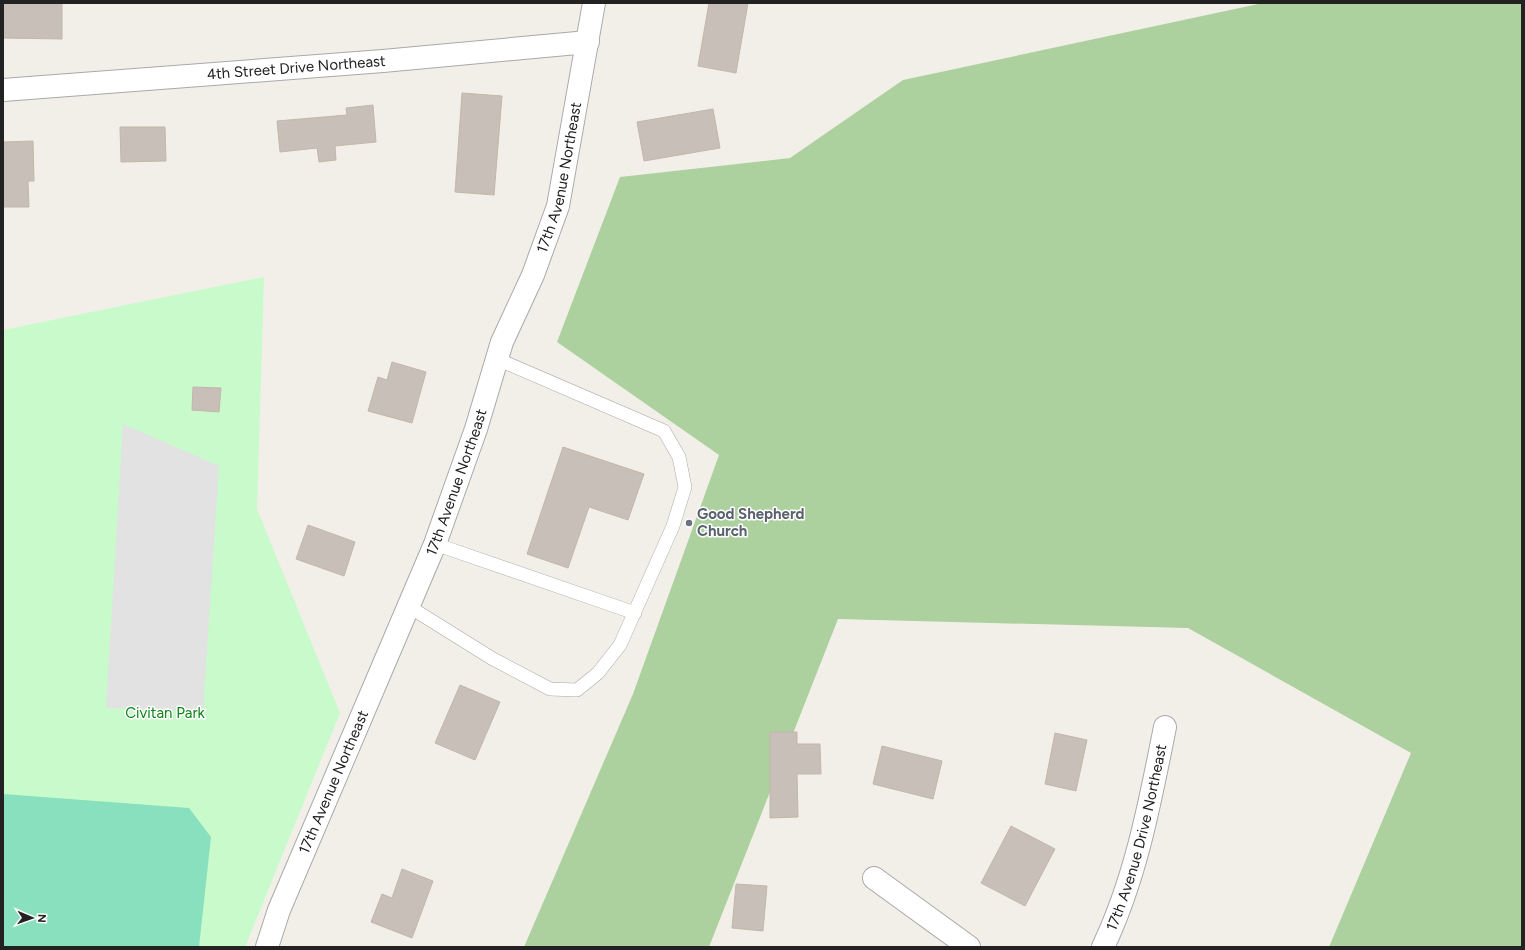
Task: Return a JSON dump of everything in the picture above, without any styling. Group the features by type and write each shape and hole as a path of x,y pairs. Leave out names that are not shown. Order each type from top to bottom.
{"street":[{"name":"17th Avenue Northeast","path":"267,947 279,910 435,544 476,429 502,342 533,275 558,206 594,3"},
{"name":"4th Street Drive Northeast","path":"3,90 384,61 588,42"},
{"name":"17th Avenue Drive Northeast","path":"1103,947 1118,915 1145,822 1165,727"},
{"path":"874,878 968,947"}],"lane":[{"path":"408,606 493,658 550,689 577,690 598,674 620,645 673,526 685,487 679,457 664,431 497,359"},
{"path":"435,544 634,613"}],"green space":[{"path":"1263,3 1522,3 1522,947 1329,947 1411,753 1188,628 838,619 709,947 524,947 633,694 719,455 557,342 620,177 790,158 903,80"},
{"name":"Civitan Park","path":"264,277 257,509 340,713 245,947 3,947 3,330"},
{"path":"3,794 189,808 211,837 199,947 3,947"}],"shaded area":[{"path":"123,424 219,466 203,711 106,708"}],"building":[{"path":"3,3 62,3 62,39 3,38"},
{"path":"709,3 748,3 736,73 698,66"},
{"path":"462,93 502,96 494,195 455,192"},
{"path":"373,105 376,142 335,146 336,160 319,162 317,148 280,152 277,121 347,115 346,108"},
{"path":"713,109 720,148 644,161 637,122"},
{"path":"120,127 165,127 166,161 121,162"},
{"path":"33,141 34,181 28,181 29,207 3,207 3,142"},
{"path":"392,362 426,372 412,423 368,411 378,377 387,380"},
{"path":"193,387 221,388 219,412 192,410"},
{"path":"563,447 644,474 628,520 589,507 568,568 527,554"},
{"path":"308,525 355,542 344,576 296,559"},
{"path":"460,685 500,702 475,760 435,743"},
{"path":"770,732 797,732 797,744 820,744 821,774 797,774 798,817 770,818"},
{"path":"1055,733 1087,740 1076,791 1045,784"},
{"path":"882,746 942,761 933,799 873,784"},
{"path":"1011,826 1055,849 1025,906 981,883"},
{"path":"402,869 433,881 412,938 371,922 382,894 392,898"},
{"path":"736,884 767,886 763,931 732,928"}],"place":[{"name":"Good Shepherd Church","path":"689,523"}]}
